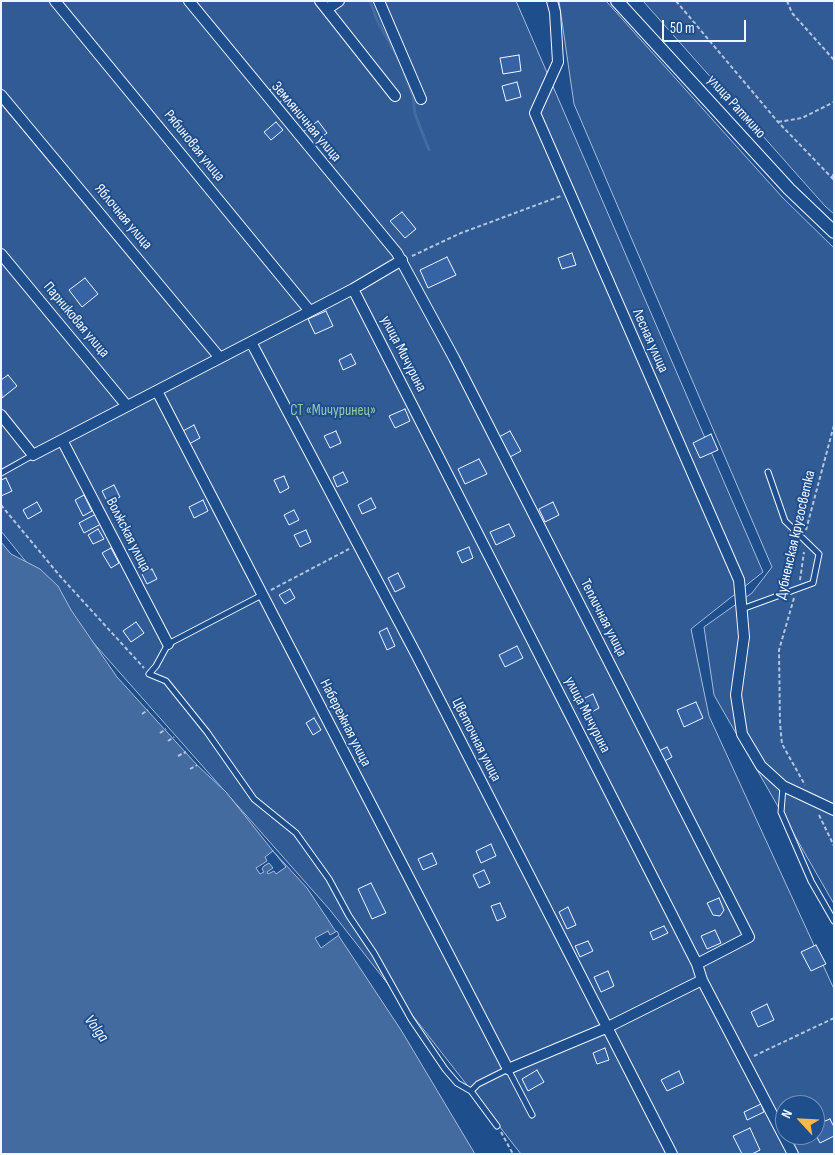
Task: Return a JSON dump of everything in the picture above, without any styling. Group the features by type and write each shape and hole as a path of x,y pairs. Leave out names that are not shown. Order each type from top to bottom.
{"street":[{"name":"Рябиновая улица","path":"55,1 309,310"},
{"name":"Земляничная улица","path":"189,1 402,260"},
{"path":"338,1 324,5 395,96"},
{"path":"379,1 421,99"},
{"name":"Лесная улица","path":"552,1 555,12 558,62 534,113 739,580 744,637 736,695 742,734 761,766 783,786 834,810"},
{"name":"улица Ратмино","path":"617,1 789,189 834,232"},
{"name":"Яблочная улица","path":"1,95 220,358"},
{"name":"Парниковая улица","path":"1,254 127,406"},
{"path":"1,415 33,455 309,310 353,289 402,260"},
{"name":"Тепличная улица","path":"402,260 749,938 697,964"},
{"name":"улица Мичурина","path":"353,289 697,964 702,980 793,1154"},
{"name":"Цветочная улица","path":"251,342 358,545 672,1154"},
{"name":"Набережная улица","path":"157,391 508,1069"},
{"name":"Волжская улица","path":"62,440 168,644"},
{"path":"508,1069 606,1028 702,980"}],"lane":[{"path":"1,473 33,455"},
{"path":"741,609 813,583 819,554 804,537 785,521 768,472"},
{"path":"262,595 168,644 156,666 149,674 166,681 207,732 254,799 296,833 329,879 411,1019 457,1083 471,1091 497,1126"},
{"path":"783,786 781,812 811,881 834,921"},
{"path":"471,1091 478,1084 508,1069 532,1114"}],"path":[{"path":"676,1 778,122 833,179"},
{"path":"787,1 792,13 834,60"},
{"path":"778,122 802,118 834,102"},
{"path":"833,179 834,172"},
{"path":"402,260 461,234 568,194"},
{"name":"Дубненская кругосветка","path":"834,425 804,537 804,562 798,587 779,650 782,744 813,800 834,846"},
{"path":"1,505 60,576 149,674"},
{"path":"262,595 358,545"},
{"path":"142,714 148,710"},
{"path":"160,733 166,729"},
{"path":"168,741 174,737"},
{"path":"178,756 186,752"},
{"path":"190,769 197,765"},
{"path":"745,1060 834,1018"},
{"path":"497,1126 513,1154"}],"shaded area":[{"name":"СТ «Мичуринец»","path":"1,1 516,1 763,572 691,629 709,716 834,989 834,1154 521,1154 330,910 75,622 1,531"},
{"path":"559,1 606,1 782,197 834,248 834,904 714,695 704,627 752,593 772,567 574,104"},
{"path":"643,1 834,1 834,214 825,206"}],"water":[{"name":"Volga","path":"1,542 11,554 40,569 58,586 71,610 117,677 197,765 226,792 273,851 307,888 401,1030 475,1154 1,1154"}],"pier":[{"path":"273,851 286,867 276,874 274,871 268,874 267,872 273,868 269,863 264,866 262,869 264,872 260,874 256,868 267,861 265,857"},
{"path":"328,931 330,935 337,931 339,935 321,948 315,938"}],"building":[{"path":"519,55 521,71 503,74 500,58"},
{"path":"279,82 289,95 279,103 269,91"},
{"path":"517,82 521,97 506,101 502,86"},
{"path":"318,121 327,133 312,144 303,132"},
{"path":"276,122 283,130 271,140 264,132"},
{"path":"402,212 416,229 405,238 390,221"},
{"path":"572,253 576,265 562,269 558,258"},
{"path":"447,257 456,275 428,288 420,270"},
{"path":"85,278 98,294 82,307 69,290"},
{"path":"326,311 333,326 315,334 308,319"},
{"path":"351,354 356,364 343,370 339,360"},
{"path":"8,375 17,386 2,398 1,380"},
{"path":"405,409 410,421 395,428 389,416"},
{"path":"194,425 200,438 189,444 183,431"},
{"path":"336,431 341,443 330,448 324,436"},
{"path":"510,431 521,451 510,457 499,437"},
{"path":"711,434 718,450 700,458 693,443"},
{"path":"479,459 487,474 465,484 458,469"},
{"path":"343,472 348,482 337,487 333,477"},
{"path":"284,476 289,488 280,493 274,480"},
{"path":"6,478 12,491 1,496 1,480"},
{"path":"114,485 120,497 108,503 102,491"},
{"path":"84,495 92,511 83,516 75,500"},
{"path":"371,498 376,508 362,514 358,505"},
{"path":"203,500 208,511 194,518 189,507"},
{"path":"37,502 42,511 28,519 23,510"},
{"path":"553,502 559,515 545,522 539,509"},
{"path":"294,510 299,520 289,525 284,515"},
{"path":"96,514 101,524 84,533 79,523"},
{"path":"509,524 515,536 496,545 490,532"},
{"path":"98,529 104,539 93,544 88,535"},
{"path":"306,530 311,542 300,547 294,535"},
{"path":"469,547 473,558 462,563 457,552"},
{"path":"111,548 119,563 111,568 102,553"},
{"path":"152,569 157,579 147,584 142,574"},
{"path":"398,573 405,587 395,592 388,578"},
{"path":"290,589 295,598 285,604 279,595"},
{"path":"136,622 144,633 131,642 123,631"},
{"path":"387,628 395,646 387,650 379,632"},
{"path":"517,646 523,658 505,667 499,655"},
{"path":"593,694 599,708 590,713 583,699"},
{"path":"696,702 703,718 684,727 677,710"},
{"path":"314,718 321,730 313,735 306,723"},
{"path":"667,747 672,757 663,762 657,752"},
{"path":"491,844 496,856 481,863 476,851"},
{"path":"432,853 437,864 423,870 418,859"},
{"path":"484,870 490,883 479,888 473,875"},
{"path":"371,883 386,913 372,919 358,889"},
{"path":"719,898 724,910 720,916 713,915 707,903"},
{"path":"500,903 506,917 497,921 491,906"},
{"path":"568,907 576,925 567,929 559,912"},
{"path":"664,926 668,933 653,940 650,932"},
{"path":"715,930 721,943 707,949 701,936"},
{"path":"588,941 593,951 580,957 575,946"},
{"path":"816,945 826,964 811,971 801,952"},
{"path":"608,971 614,986 601,992 594,977"},
{"path":"767,1004 774,1020 758,1027 751,1012"},
{"path":"605,1048 609,1060 597,1064 593,1053"},
{"path":"537,1070 544,1082 528,1091 522,1079"},
{"path":"679,1071 684,1083 667,1091 661,1080"},
{"path":"761,1104 764,1112 747,1120 744,1112"},
{"path":"830,1119 834,1127 834,1136 825,1140 825,1121"},
{"path":"750,1128 760,1150 752,1154 742,1154 733,1136"}],"waterway":[{"path":"370,1 377,20 398,58"},
{"path":"404,73 413,96 415,114 429,150"}]}
